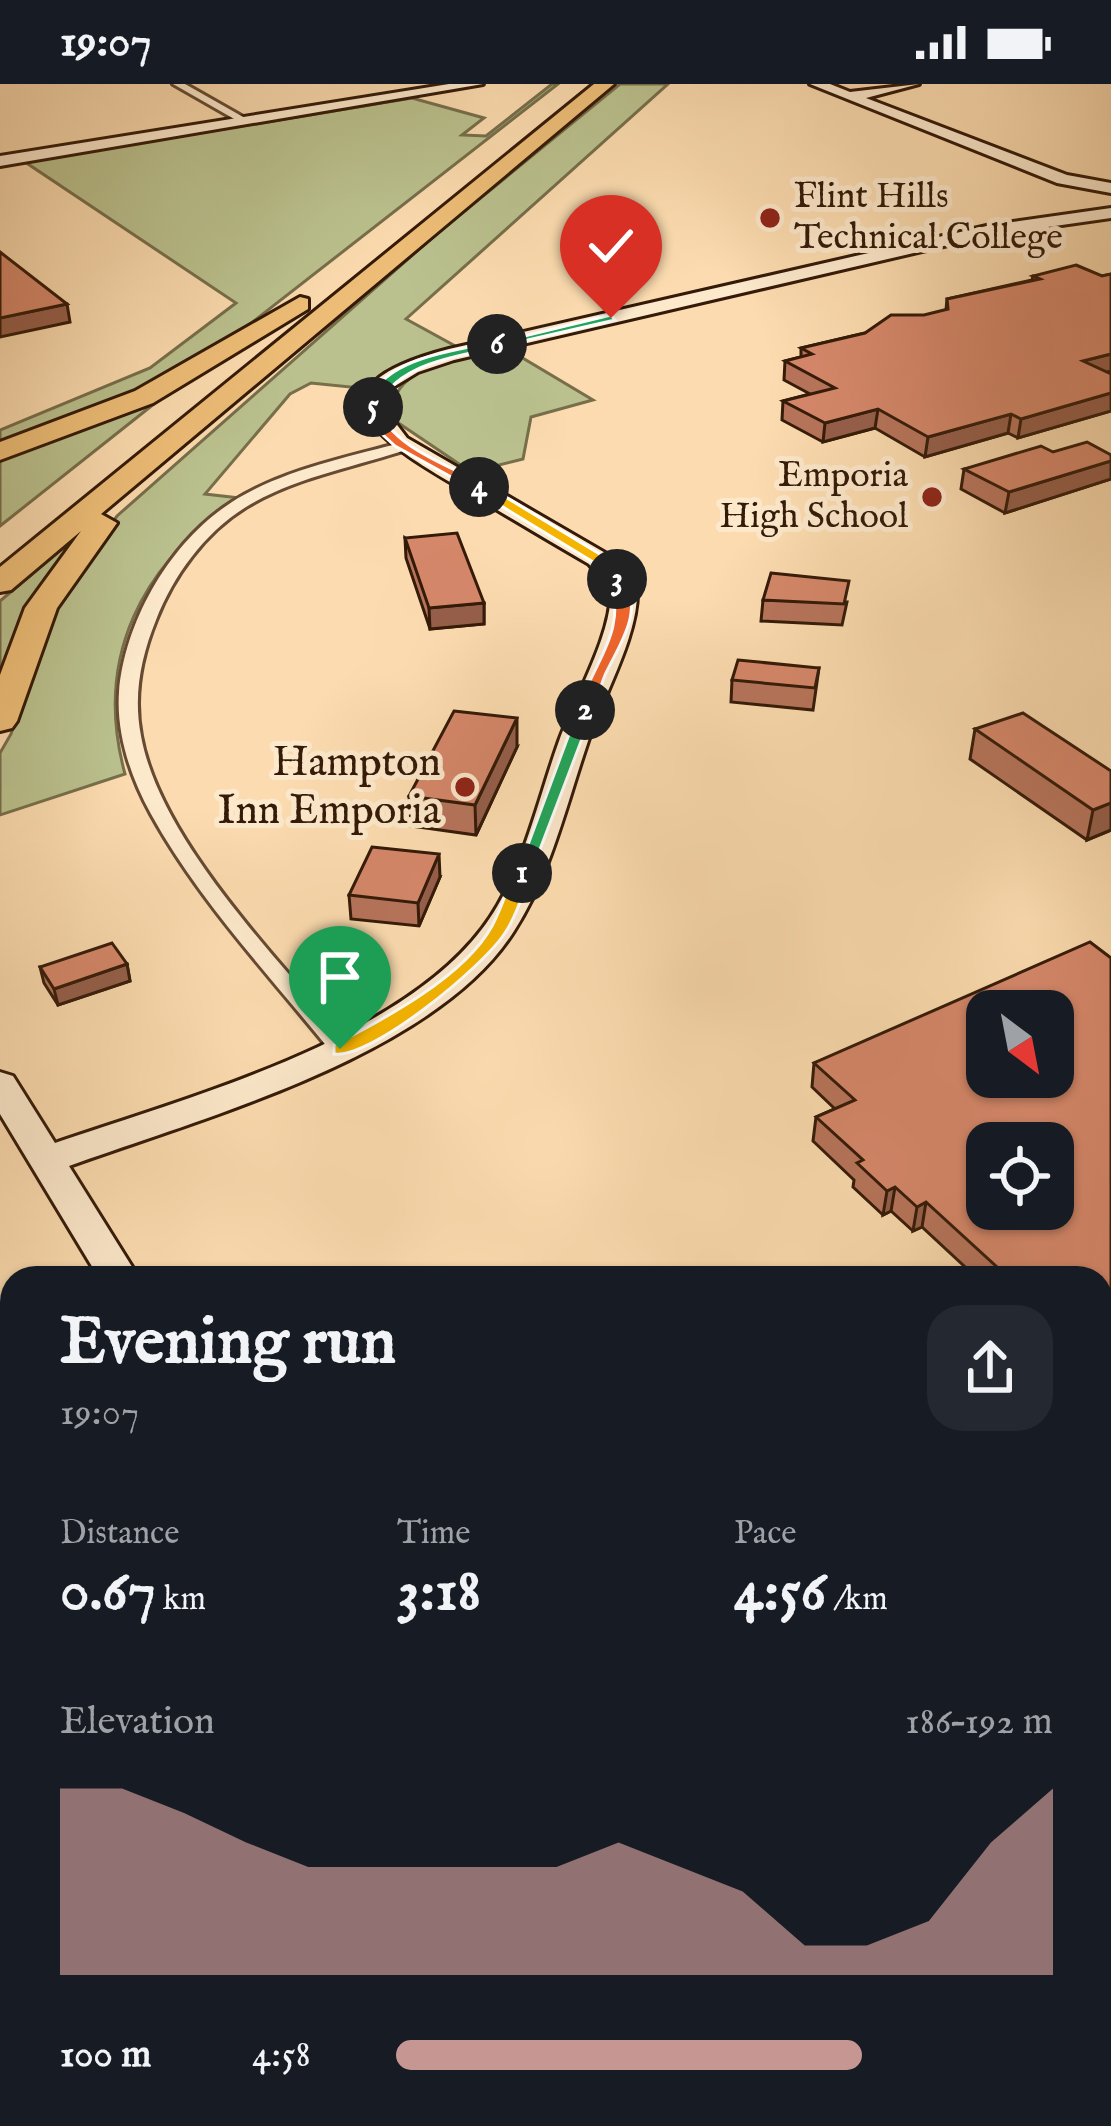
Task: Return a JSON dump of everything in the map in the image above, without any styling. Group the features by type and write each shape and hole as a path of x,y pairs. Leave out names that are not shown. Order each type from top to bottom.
{"highway":[{"path":"476,160 574,84"},
{"path":"0,583 605,84"},
{"path":"0,452 144,397 309,297 36,517"},
{"path":"0,721 41,608 82,545 154,459"}],"street":[{"path":"178,84 247,122"},
{"path":"0,161 476,84"},
{"path":"817,84 1063,179 1111,188"},
{"path":"848,96 912,84"},
{"path":"1063,179 1082,198 1111,213"},
{"path":"47,1160 340,1049 400,1018 461,970 498,932 551,806 597,677 623,630 624,589 598,559 404,446 375,422 376,393 408,367 442,357 998,229 1070,209 1082,198 1111,188"},
{"path":"998,229 1111,213"},
{"path":"340,1049 157,814 127,722 127,697 135,641 166,579 218,520 261,493 404,446"},
{"path":"0,1084 111,1266"}],"green space":[{"path":"558,84 223,345 142,391 0,447 0,430 150,368 236,303 25,162 412,98 484,118 462,135 486,136"},
{"path":"620,84 668,84 406,319 457,347 403,366 370,389 311,383 290,394 205,494 240,498 176,552 152,583 121,652 117,731 125,774 0,815 0,753 11,734 54,603 117,516 433,237"},
{"path":"506,348 593,400 531,417 523,459 471,472 394,420 394,401 414,375 451,360"},
{"path":"164,396 0,526 0,455"},
{"path":"62,549 70,550 0,692 0,601"}],"building":[{"path":"0,252 67,304 0,318"},
{"name":"Emporia High School","path":"1076,265 1102,276 1111,274 1111,354 1083,361 1111,374 1111,393 1021,419 1011,414 928,437 878,409 825,423 783,401 835,388 785,361 812,354 801,348 865,333 891,315 948,309 947,299 1040,279 1033,276"},
{"path":"1087,442 1111,455 1111,461 1009,492 964,469 1041,446 1053,452"},
{"path":"457,533 484,603 429,608 405,538"},
{"path":"771,573 849,581 844,604 763,600"},
{"path":"738,660 819,668 815,688 732,680"},
{"path":"454,711 517,718 475,805 409,796"},
{"path":"1023,713 1111,771 1111,803 1093,810 975,729"},
{"path":"372,847 439,854 418,903 349,895"},
{"path":"1090,942 1111,958 1111,1266 996,1266 926,1202 917,1207 895,1187 887,1191 857,1163 863,1160 816,1117 855,1100 814,1063 966,996 966,1098 1074,1098 1074,990 981,990"},
{"path":"112,943 127,964 54,989 40,967"}],"place":[{"name":"Flint Hills Technical College","path":"770,218"},
{"name":"Emporia High School","path":"932,497"},
{"name":"Hampton Inn Emporia","path":"465,787"}],"route":[{"path":"340,1049 400,1018 461,970 498,932 626,614 624,589 598,559 399,443 375,422 376,393 408,367 611,318"}]}
